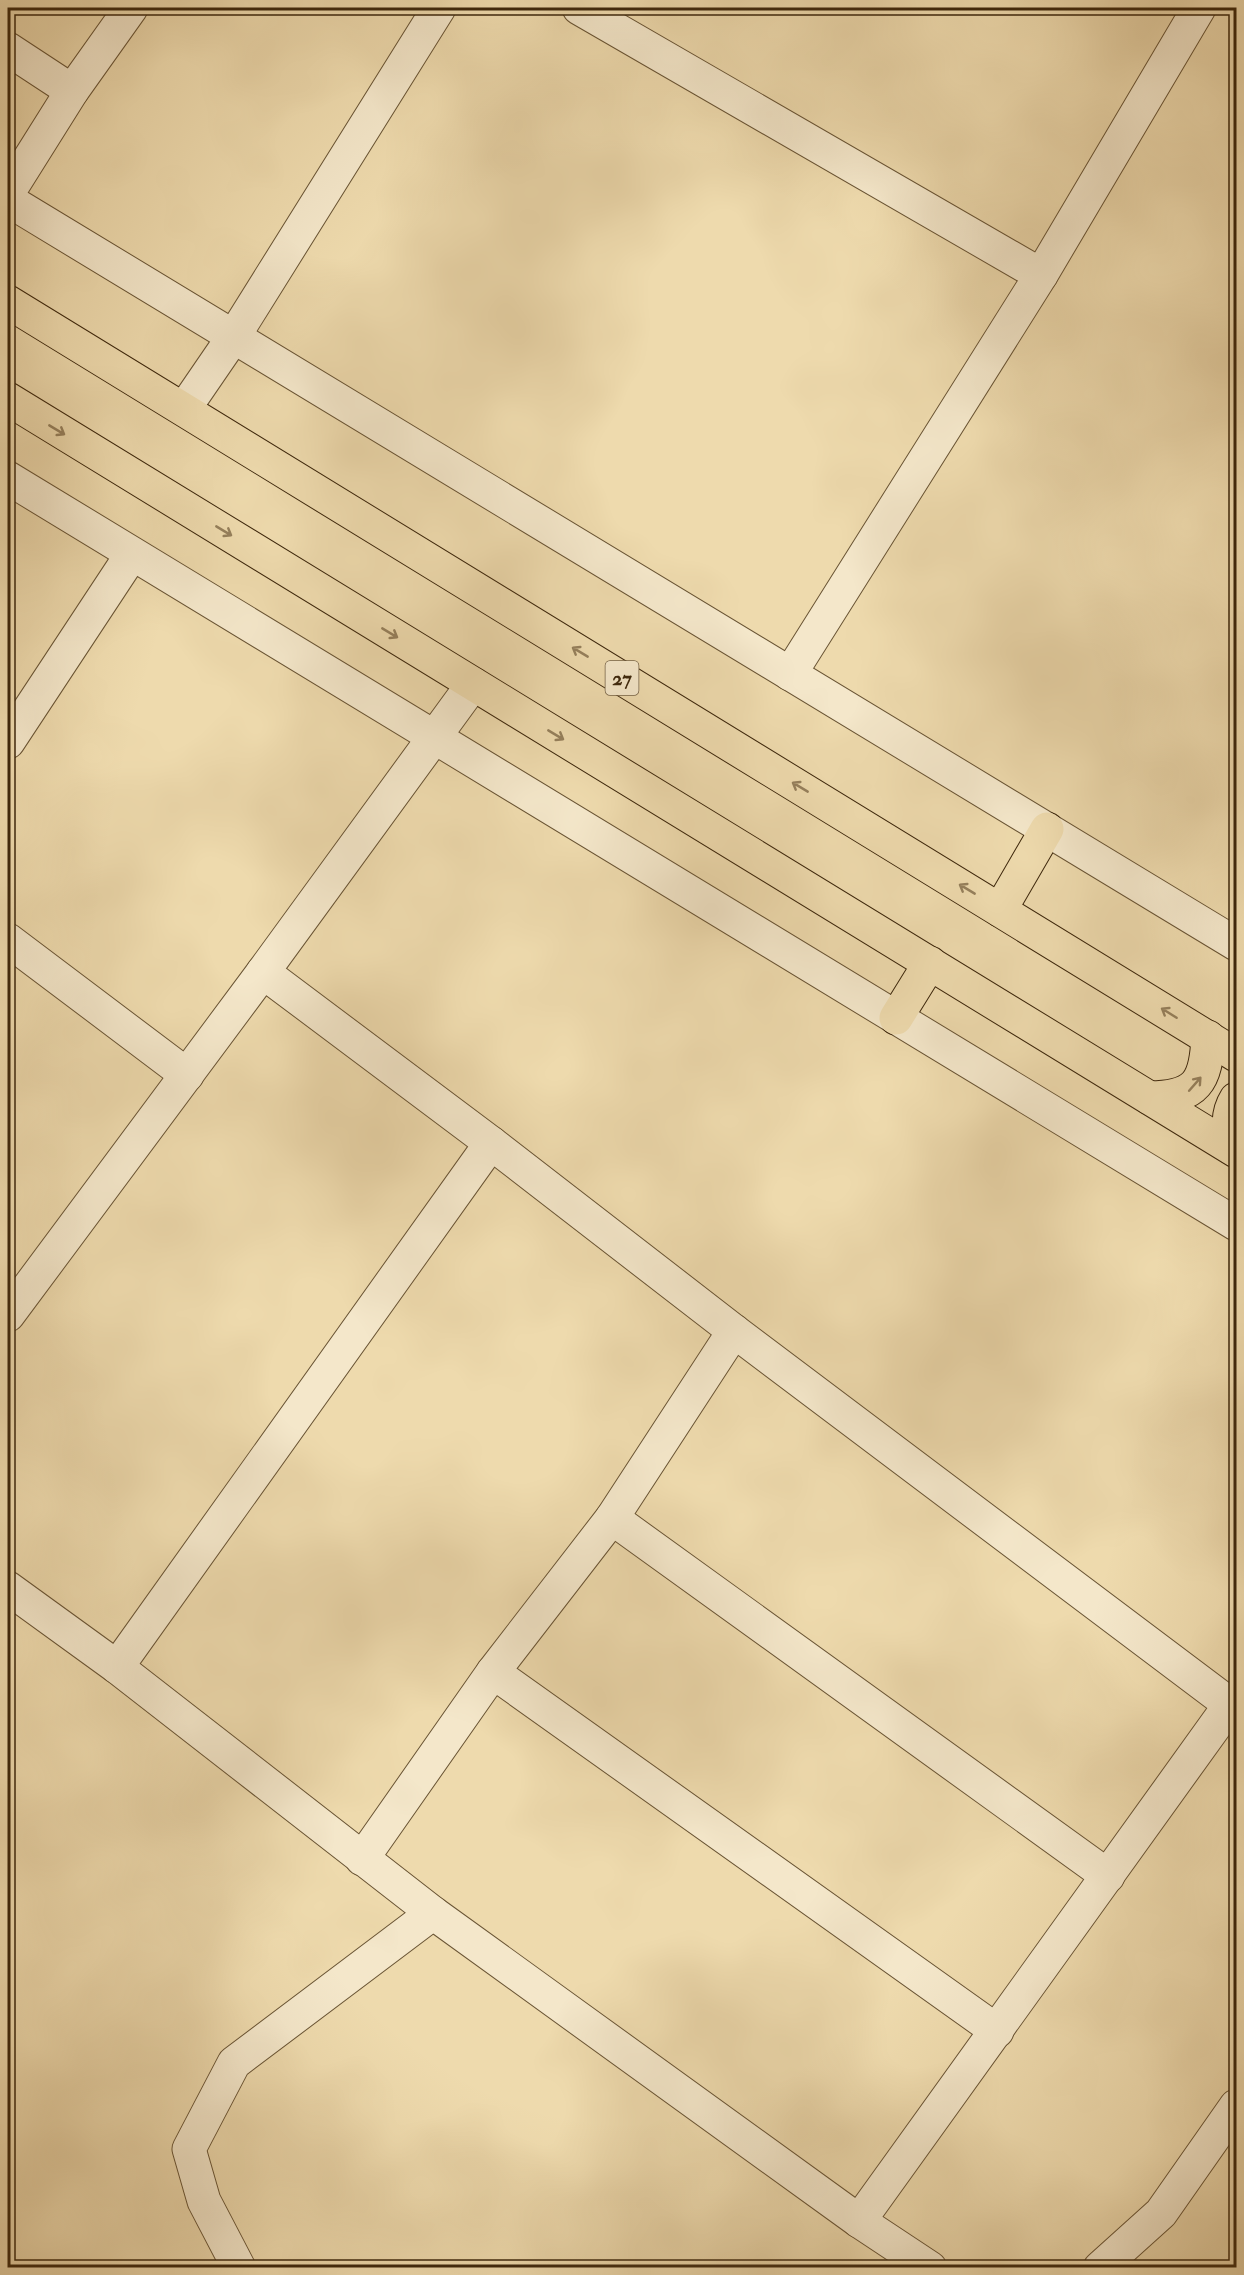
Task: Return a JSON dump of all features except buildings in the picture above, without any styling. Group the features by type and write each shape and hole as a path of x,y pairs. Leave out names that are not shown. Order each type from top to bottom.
{"main road":[{"name":"27","path":"8,302 1236,1054"},
{"path":"8,399 1234,1150"},
{"path":"1000,910 1047,830"},
{"path":"896,1018 930,963"},
{"path":"1150,1098 1170,1098 1188,1092 1201,1079 1207,1062 1209,1037"},
{"path":"1234,1150 1228,1127 1230,1108 1236,1099"}],"street":[{"path":"8,193 72,91 131,8"},
{"path":"184,409 234,336 439,8"},
{"path":"579,8 1041,275"},
{"path":"790,674 1041,275 1199,8"},
{"path":"8,49 72,91"},
{"path":"8,200 1236,944"},
{"path":"8,478 1236,1224"},
{"path":"8,742 132,554"},
{"path":"8,1315 473,684"},
{"path":"8,940 187,1075"},
{"path":"263,972 1233,1707 859,2221"},
{"path":"117,1667 491,1143"},
{"path":"362,1859 493,1672 612,1518 734,1330"},
{"path":"612,1518 1108,1876"},
{"path":"8,1588 117,1667 433,1914 859,2221 930,2268"},
{"path":"493,1672 997,2031"},
{"path":"239,2268 204,2201 189,2149 234,2063 433,1914"},
{"path":"1100,2268 1161,2213 1236,2106"}]}
